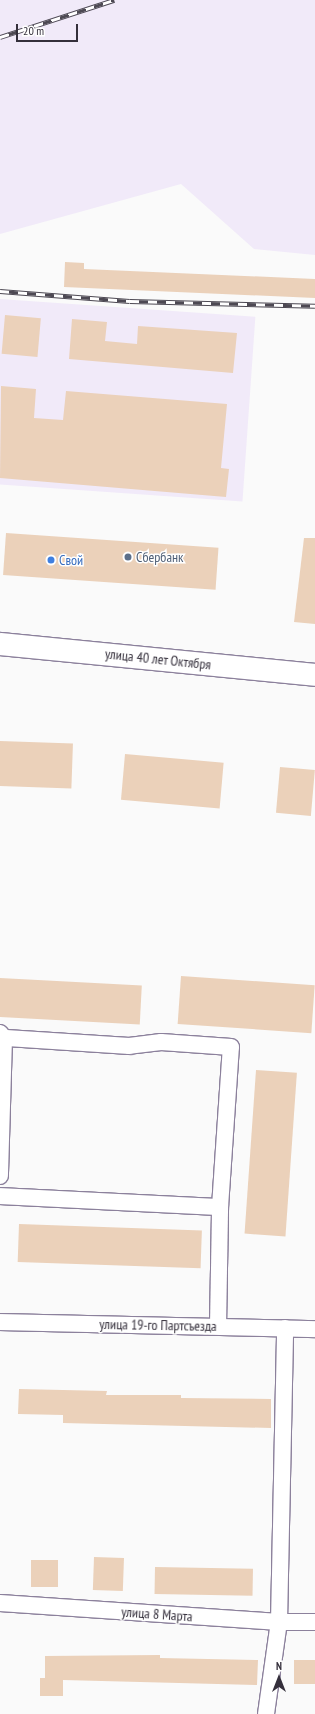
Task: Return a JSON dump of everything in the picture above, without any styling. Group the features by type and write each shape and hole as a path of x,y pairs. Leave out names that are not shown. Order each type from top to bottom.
{"main road":[{"name":"улица 40 лет Октября","path":"0,644 315,675"}],"street":[{"path":"0,1176 2,1036 129,1046 161,1042 231,1047 220,1207 218,1326"},
{"path":"0,1196 220,1207"},
{"name":"улица 19-го Партсъезда","path":"0,1322 315,1329"},
{"path":"266,1714 279,1622 285,1328"},
{"name":"улица 8 Марта","path":"0,1602 279,1622 315,1622"}],"shaded area":[{"path":"0,0 315,0 315,255 254,249 181,184 0,234"},
{"path":"0,299 255,317 242,501 0,484"}],"building":[{"path":"65,262 84,263 84,269 315,279 315,298 64,287"},
{"path":"5,315 41,318 37,357 2,354"},
{"path":"72,319 107,322 105,341 137,344 138,326 237,333 233,373 69,359"},
{"path":"1,386 36,389 34,418 63,420 66,391 227,404 221,468 229,469 226,497 0,478"},
{"path":"6,533 218,548 216,590 3,575"},
{"path":"304,538 315,538 315,624 294,622"},
{"path":"0,741 73,744 71,789 0,786"},
{"path":"125,754 224,763 220,808 121,800"},
{"path":"280,767 315,770 311,816 276,813"},
{"path":"181,976 315,985 311,1033 178,1024"},
{"path":"0,978 142,985 140,1024 0,1017"},
{"path":"256,1070 297,1073 285,1236 245,1234"},
{"path":"19,1224 202,1230 201,1268 18,1262"},
{"path":"19,1389 107,1391 106,1395 181,1395 181,1398 271,1399 271,1428 63,1423 63,1415 18,1414"},
{"path":"94,1557 124,1558 123,1591 93,1590"},
{"path":"31,1560 58,1560 58,1587 31,1587"},
{"path":"155,1567 253,1569 253,1596 155,1594"},
{"path":"160,1655 160,1658 258,1660 257,1685 63,1680 63,1696 40,1696 40,1678 45,1678 45,1656"},
{"path":"294,1660 315,1660 315,1684 294,1684"}],"railway":[{"path":"0,37 114,0"},
{"path":"0,291 130,301 315,306"}],"place":[{"name":"Сбербанк","path":"128,557"},
{"name":"Свой","path":"51,560"}]}
